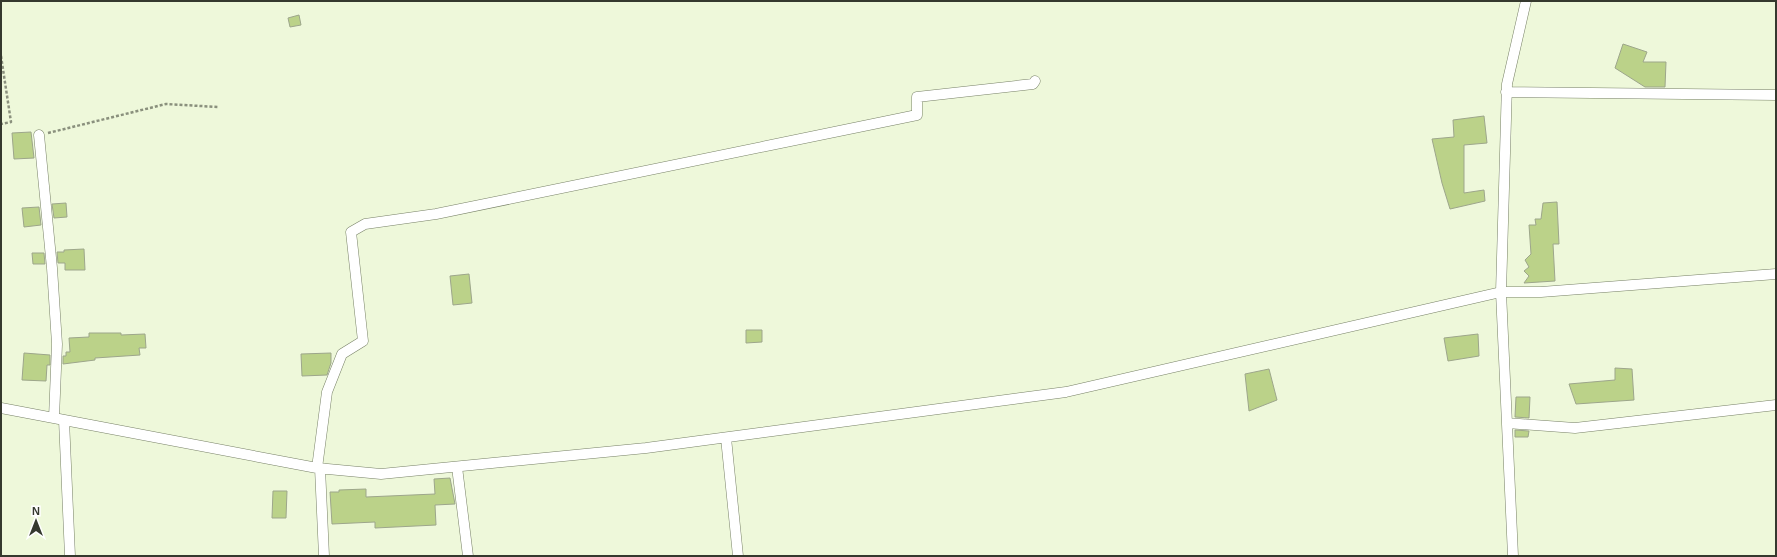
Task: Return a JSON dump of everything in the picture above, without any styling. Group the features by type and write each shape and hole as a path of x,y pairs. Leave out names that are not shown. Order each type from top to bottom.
{"street":[{"path":"1513,556 1501,292 1506,92 1526,1"},
{"path":"324,556 318,468 327,392 342,354 363,341 351,232 365,224 436,214 917,114 917,98 1033,84 1035,81"},
{"path":"1506,92 1776,95"},
{"path":"39,135 52,268 57,344 59,419 70,556"},
{"path":"1,408 318,468 381,474 646,448 1066,392 1501,292 1541,292 1776,274"},
{"path":"1507,423 1575,428 1776,405"},
{"path":"726,438 738,556"},
{"path":"456,467 468,556"}],"path":[{"path":"1,56 11,122 1,124"},
{"path":"39,135 166,104 218,107"}],"building":[{"path":"299,15 301,25 290,27 288,18"},
{"path":"1623,44 1647,52 1643,62 1666,62 1665,87 1645,87 1615,68"},
{"path":"1484,116 1487,143 1464,145 1464,193 1484,190 1485,201 1450,209 1442,183 1432,139 1454,137 1453,120"},
{"path":"31,132 34,158 14,159 12,133"},
{"path":"1557,202 1559,244 1553,244 1555,281 1524,283 1529,276 1524,271 1529,267 1525,260 1531,254 1529,225 1536,225 1535,219 1541,219 1543,203"},
{"path":"66,203 67,217 54,218 52,204"},
{"path":"39,207 41,225 24,227 22,208"},
{"path":"84,249 85,270 65,270 65,263 58,263 57,252 64,252 64,250"},
{"path":"32,253 44,253 45,264 33,264"},
{"path":"469,274 472,303 453,305 450,276"},
{"path":"746,330 762,330 762,342 746,343"},
{"path":"89,333 121,333 121,335 145,334 146,348 139,348 140,355 95,358 95,360 63,364 63,356 66,356 66,352 70,352 69,338 89,337"},
{"path":"1478,334 1479,356 1448,361 1444,338"},
{"path":"24,353 50,355 50,365 47,365 46,381 22,380"},
{"path":"331,353 331,363 327,375 302,376 301,354"},
{"path":"1615,368 1632,369 1634,400 1576,404 1569,384 1615,380"},
{"path":"1269,369 1277,400 1249,411 1245,374"},
{"path":"1516,397 1530,397 1529,418 1515,417"},
{"path":"1515,430 1529,431 1528,437 1515,437"},
{"path":"450,478 455,504 435,505 436,525 375,528 375,522 332,524 330,492 339,492 339,490 366,489 366,497 435,494 434,479"},
{"path":"273,491 287,491 286,518 272,518"}]}
